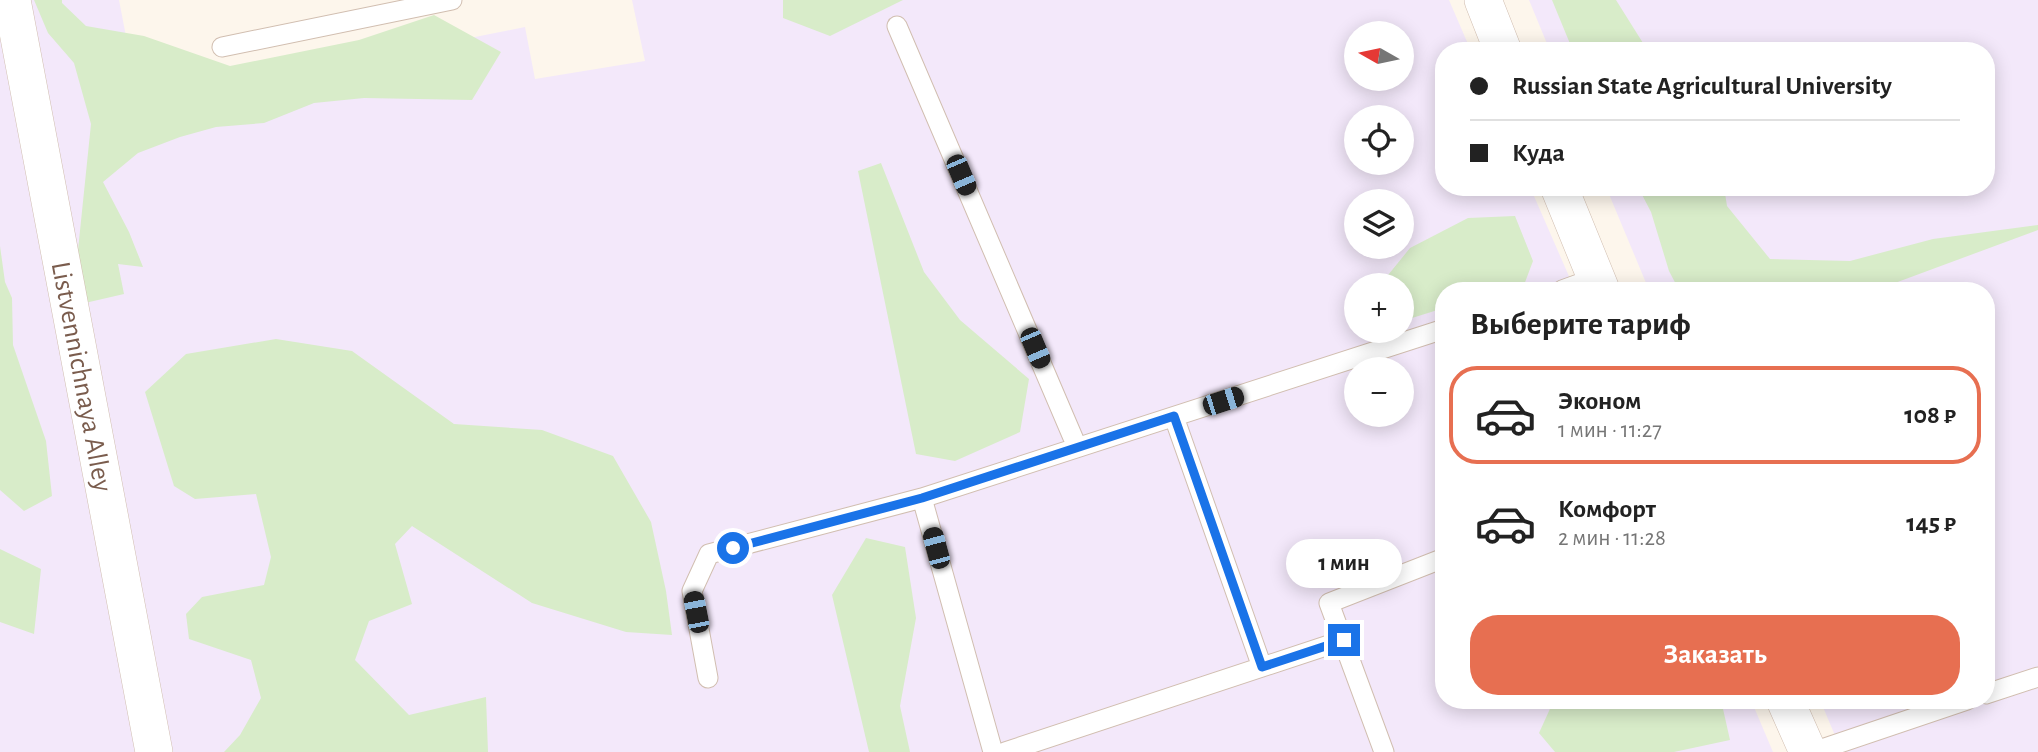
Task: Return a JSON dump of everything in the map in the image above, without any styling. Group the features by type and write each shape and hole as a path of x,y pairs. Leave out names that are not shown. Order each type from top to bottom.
{"street":[{"name":"Listvennichnaya Alley","path":"12,0 154,752"},
{"path":"1483,0 1499,42"},
{"path":"1563,196 1597,282"},
{"path":"1790,709 1811,752"}],"lane":[{"path":"222,47 452,0"},
{"path":"897,26 1077,447"},
{"path":"708,678 691,591 709,554 922,498 1435,332"},
{"path":"1174,416 1262,667"},
{"path":"922,498 993,752"},
{"path":"1384,752 1329,603 1435,562"},
{"path":"1005,752 1344,640"},
{"path":"1995,691 2038,677"},
{"path":"1811,752 1940,709"}],"shaded area":[{"path":"0,0 119,0 139,104 525,27 535,79 645,61 632,0 1449,0 1467,42 1435,42 1435,196 1534,196 1572,282 1435,282 1435,709 1755,709 1773,752 0,752"},
{"path":"1529,0 2038,0 2038,752 1842,752 1824,709 1995,709 1995,282 1646,282 1610,196 1995,196 1995,42 1546,42"}],"green space":[{"path":"34,0 62,0 86,26 144,36 230,66 359,40 434,15 501,52 472,100 364,98 314,103 264,123 216,127 138,153 103,182 129,232 143,267 118,264 124,294 85,303 78,250 91,124 74,63 48,33"},
{"path":"783,0 903,0 830,36 783,18"},
{"path":"1552,0 1616,0 1642,42 1569,42"},
{"path":"881,163 924,272 960,320 1029,379 1020,432 955,461 916,454 858,171"},
{"path":"1643,196 1725,196 1727,206 1770,259 1850,261 1933,239 2038,225 2038,230 1898,282 1675,282 1651,212"},
{"path":"1515,216 1533,261 1525,282 1435,282 1435,311 1414,317 1414,273 1390,273 1401,259 1414,259 1414,246 1468,218"},
{"path":"0,246 5,282 12,298 13,345 46,441 52,496 24,511 0,490"},
{"path":"276,339 352,351 454,424 542,430 613,456 651,522 666,591 672,635 626,632 532,603 412,526 395,544 412,604 369,621 355,660 409,715 486,697 488,752 224,752 240,735 261,698 251,660 189,639 186,614 202,597 264,585 271,557 256,494 195,499 174,486 145,392 186,354"},
{"path":"866,538 905,547 916,618 900,706 910,752 869,752 832,595"},
{"path":"0,549 41,569 34,634 0,622"},
{"path":"1550,709 1723,709 1730,740 1674,752 1555,752 1539,733"}],"route":[{"path":"733,548 922,498 1174,416 1262,667 1344,640"}]}
